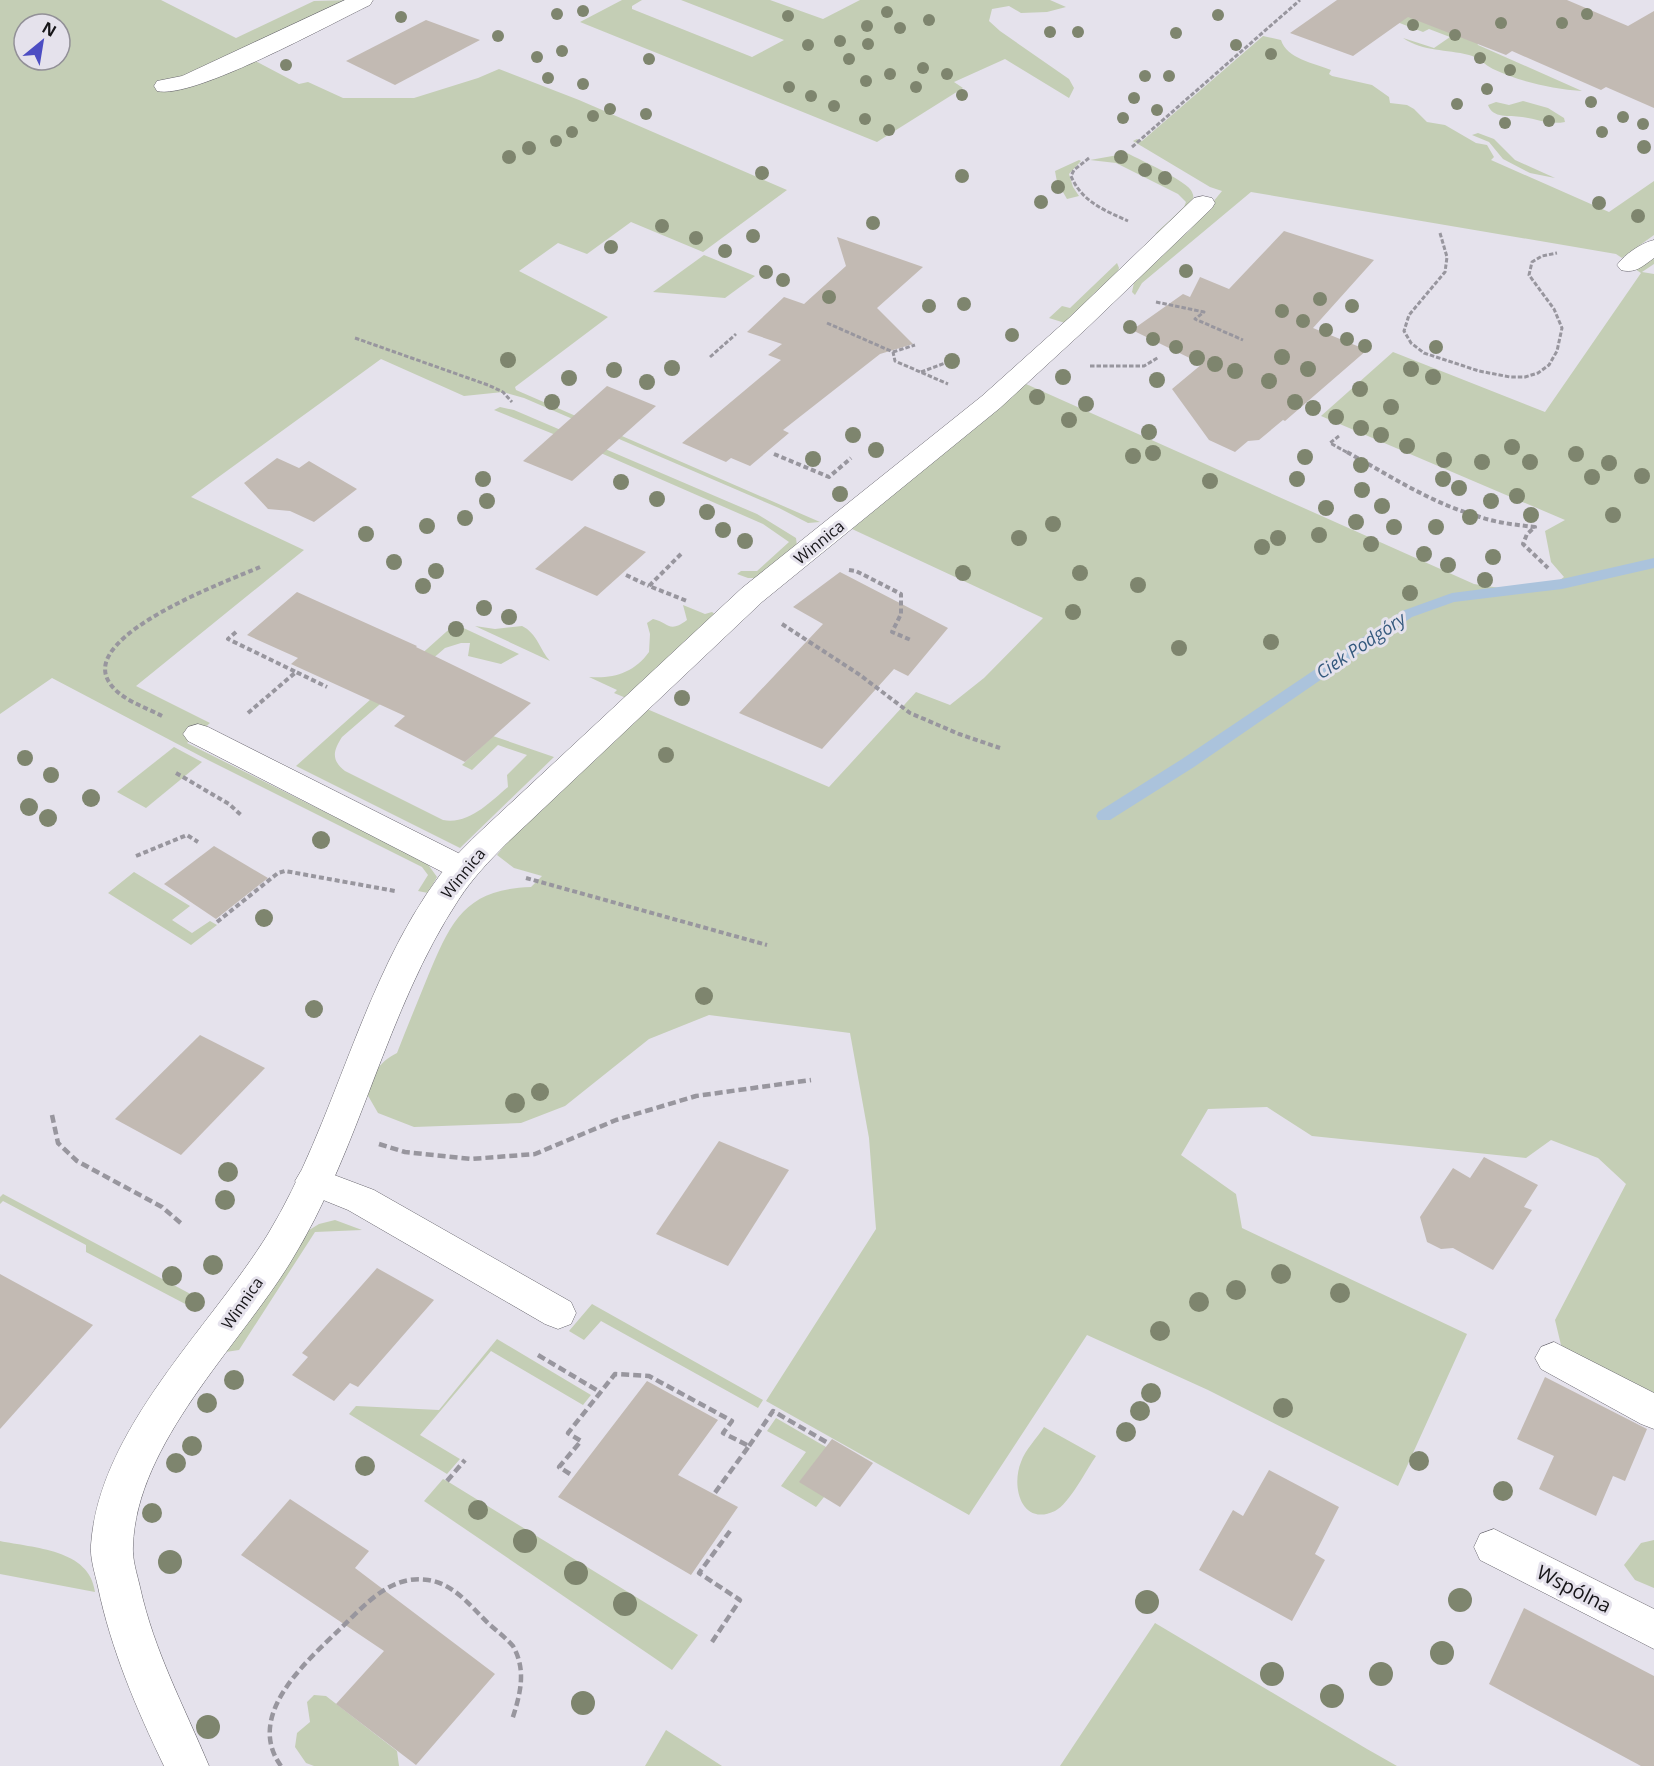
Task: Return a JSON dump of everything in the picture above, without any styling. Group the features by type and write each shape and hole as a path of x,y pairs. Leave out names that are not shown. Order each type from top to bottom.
{"street":[{"path":"165,86 188,82 362,0"},
{"name":"Winnica","path":"187,1766 162,1715 139,1658 121,1599 111,1546 117,1510 132,1465 146,1438 277,1251 313,1181 393,992 441,900 463,869 495,836 752,595 991,402 1078,323 1203,203"}],"lane":[{"path":"1629,266 1654,248"},
{"path":"198,734 463,869"},
{"path":"313,1181 362,1200 558,1312"},
{"path":"1554,1358 1654,1412"},
{"name":"Wspólna","path":"1494,1547 1654,1630"}],"path":[{"path":"1132,147 1300,0"},
{"path":"1089,158 1071,176 1079,191 1097,208 1134,224"},
{"path":"1440,233 1447,257 1445,273 1409,315 1404,332 1411,344 1424,353 1487,375 1511,379 1527,376 1541,372 1555,358 1562,339 1560,320 1529,275 1532,262 1542,256 1557,253"},
{"path":"1145,300 1204,312 1195,319 1243,340"},
{"path":"827,322 893,352 915,345"},
{"path":"710,357 736,334"},
{"path":"355,338 503,392 512,402"},
{"path":"893,352 895,361 950,385"},
{"path":"1089,366 1144,366 1159,357"},
{"path":"920,372 948,362"},
{"path":"1339,435 1330,443 1464,512 1504,523 1535,527 1527,534 1523,544 1548,568"},
{"path":"774,454 829,477 851,458"},
{"path":"807,552 838,568 856,571 902,594 901,614 892,632 911,640"},
{"path":"649,586 681,555"},
{"path":"198,734 122,694 108,682 104,667 109,651 125,636 168,609 260,567"},
{"path":"626,575 689,602"},
{"path":"752,595 765,612 860,675 909,713 1000,748"},
{"path":"236,632 228,639 327,687"},
{"path":"244,716 296,672"},
{"path":"176,773 229,804 241,815"},
{"path":"136,856 187,835 198,842"},
{"path":"217,922 278,873 285,871 405,892"},
{"path":"526,878 767,945"},
{"path":"336,1129 405,1152 471,1158 535,1154 616,1120 696,1096 811,1080"},
{"path":"52,1115 58,1143 76,1161 162,1207 183,1225"},
{"path":"570,1474 559,1467 581,1441 568,1433 615,1374 649,1376 732,1421 723,1433 749,1446"},
{"path":"714,1494 773,1411 828,1443"},
{"path":"447,1481 465,1460"},
{"path":"712,1642 740,1600 699,1573 730,1531"},
{"path":"281,1766 273,1756 269,1742 277,1699 290,1677 380,1592 401,1581 425,1580 457,1592 515,1649 522,1672 520,1693 512,1720"}],"green space":[{"path":"0,0 161,0 236,38 314,1 351,0 242,54 299,84 308,82 343,98 414,98 499,69 579,100 787,190 703,252 631,222 587,254 558,243 519,271 608,317 515,387 516,390 820,522 808,523 779,508 524,398 503,392 464,396 381,359 191,497 304,550 136,686 210,723 187,743 427,863 437,877 428,893 418,891 428,875 422,867 208,760 52,678 0,714"},
{"path":"622,0 642,0 632,6 632,9 752,57 784,40 681,0 770,0 823,19 860,0 1050,0 1066,7 1047,12 1021,13 1009,6 992,9 989,21 1069,79 1074,88 1069,98 1005,59 954,82 963,88 877,142 580,22"},
{"path":"1381,0 1476,40 1478,45 1582,91 1559,89 1526,81 1493,69 1472,56 1427,48 1411,43 1403,38 1434,48 1450,37 1429,29 1423,32 1397,22"},
{"path":"1263,36 1281,40 1289,52 1331,70 1329,74 1332,76 1372,85 1389,97 1390,103 1407,105 1427,122 1445,125 1476,143 1487,145 1494,157 1491,160 1609,212 1654,181 1654,235 1622,258 1616,254 1251,192 1142,283 1135,295 1132,292 1135,278 1190,230 1222,191 1210,187 1133,141 1137,139 1142,141"},
{"path":"1523,101 1548,108 1564,118 1565,122 1502,116 1490,109 1488,105 1496,102 1509,105"},
{"path":"1478,133 1494,139 1515,160 1555,178 1530,173 1503,159 1489,142 1472,135"},
{"path":"1123,151 1172,176 1192,192 1193,201 1190,208 1164,230 1155,234 1184,207 1186,202 1178,194 1116,163 1090,160 1118,155"},
{"path":"1081,161 1069,174 1079,196 1067,199 1057,182 1055,171"},
{"path":"704,255 755,276 725,298 653,292"},
{"path":"1654,256 1654,264 1642,272 1654,274 1654,1396 1587,1363 1561,1345 1555,1320 1626,1184 1598,1158 1551,1140 1526,1158 1312,1136 1267,1107 1208,1109 1181,1155 1236,1194 1242,1228 1467,1334 1398,1486 1208,1390 1087,1335 969,1515 766,1401 876,1229 869,1138 850,1033 709,1015 649,1039 565,1106 521,1123 414,1127 378,1113 367,1094 372,1080 380,1065 397,1053 436,956 453,924 475,902 490,894 531,887 542,876 514,868 497,855 512,835 647,709 829,787 916,692 950,705 984,678 1043,618 852,529 1026,384 1474,584 1500,588 1557,582 1564,577 1551,562 1545,531 1565,520 1321,416 1393,352 1545,412 1641,273 1635,269"},
{"path":"1117,263 1118,272 1065,323 1049,318 1062,306 1070,308"},
{"path":"500,407 514,410 757,514 796,538 797,546 762,578 748,578 737,574 741,571 757,571 789,542 763,524 603,454 494,410"},
{"path":"683,605 705,614 712,612 716,615 626,698 614,693 617,690 589,677 615,676 637,665 649,652 650,634 647,623 653,619 672,627 681,624 687,620"},
{"path":"455,624 519,654 501,664 468,656 470,643 445,648 342,737 335,755 337,763 345,771 443,820 453,821 470,816 508,787 507,775 527,755 498,745 472,770 462,765 493,736 554,757 460,848 296,766"},
{"path":"475,626 495,629 522,626 535,637 550,661"},
{"path":"174,747 202,762 146,808 117,792"},
{"path":"134,872 190,906 172,920 192,933 210,921 217,925 191,945 108,893"},
{"path":"3,1194 198,1298 191,1307 86,1252 86,1245 3,1201 0,1204 0,1197"},
{"path":"335,1220 362,1230 315,1232 239,1350 219,1353 306,1232 319,1224"},
{"path":"592,1304 763,1400 758,1408 601,1321 584,1340 569,1331"},
{"path":"497,1339 591,1395 583,1405 491,1351 420,1435 460,1459 447,1474 349,1414 356,1406 439,1410"},
{"path":"776,1418 826,1447 824,1497 816,1507 781,1486 806,1452 767,1431"},
{"path":"1044,1427 1096,1456 1066,1501 1055,1511 1043,1514 1027,1509 1018,1492 1017,1482 1023,1458"},
{"path":"443,1479 698,1635 672,1670 424,1501"},
{"path":"1654,1540 1654,1588 1635,1580 1624,1565 1641,1543"},
{"path":"0,1541 43,1549 71,1559 83,1567 91,1578 95,1592 0,1574"},
{"path":"1155,1623 1367,1749 1397,1766 1060,1766"},
{"path":"314,1695 326,1696 397,1751 399,1766 314,1766 306,1763 295,1747 297,1733 310,1722 307,1702"},
{"path":"666,1730 722,1766 645,1766"}],"building":[{"path":"1337,0 1567,0 1628,26 1654,11 1654,108 1606,87 1601,90 1512,51 1506,55 1408,17 1353,56 1290,33"},
{"path":"426,20 480,40 395,85 346,61"},
{"path":"1284,231 1374,260 1313,328 1367,350 1285,421 1283,420 1259,440 1248,441 1235,452 1209,440 1172,389 1202,364 1132,330 1183,294 1190,297 1200,277 1229,289"},
{"path":"837,237 923,267 877,308 913,344 880,354 783,430 789,433 750,466 731,458 726,462 682,443 781,360 768,355 782,344 747,332 784,297 804,304 846,266"},
{"path":"607,386 656,406 572,481 523,461"},
{"path":"277,458 299,468 309,461 357,489 314,522 290,511 268,509 244,483"},
{"path":"585,526 646,552 597,596 535,569"},
{"path":"840,572 948,628 908,676 894,669 822,749 739,713 823,624 793,607"},
{"path":"297,592 417,646 531,703 465,762 394,726 405,716 291,664 298,658 247,635"},
{"path":"214,846 268,878 216,919 164,884"},
{"path":"200,1035 265,1068 181,1155 115,1119"},
{"path":"719,1141 789,1170 728,1266 656,1234"},
{"path":"1484,1157 1538,1185 1524,1207 1532,1210 1493,1270 1453,1248 1441,1249 1427,1242 1420,1217 1453,1168 1470,1178"},
{"path":"377,1268 434,1300 358,1387 350,1383 334,1401 292,1375 308,1357 302,1353"},
{"path":"0,1274 93,1325 0,1429"},
{"path":"1545,1377 1647,1429 1625,1481 1613,1476 1596,1516 1539,1489 1554,1456 1517,1439"},
{"path":"647,1381 718,1420 678,1475 738,1507 691,1575 558,1497"},
{"path":"832,1439 873,1463 840,1507 799,1482"},
{"path":"1269,1470 1339,1507 1315,1554 1325,1560 1292,1621 1199,1570 1233,1510 1243,1516"},
{"path":"290,1499 369,1551 355,1568 495,1674 416,1765 336,1704 384,1651 241,1555"},
{"path":"1524,1608 1654,1676 1654,1766 1641,1766 1489,1684"}],"waterway":[{"name":"Ciek Podgóry","path":"1104,816 1188,763 1407,614 1452,598 1562,584 1654,563"}]}
